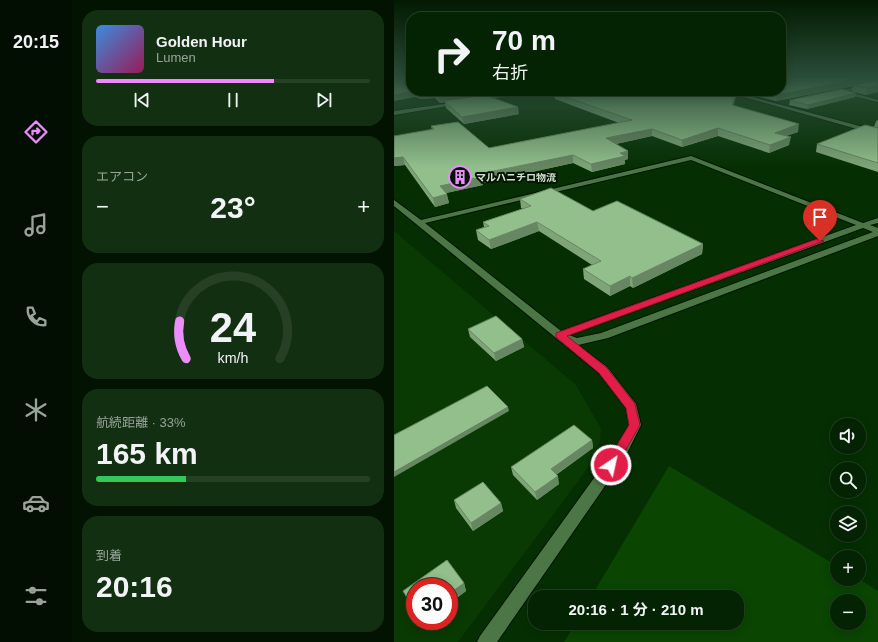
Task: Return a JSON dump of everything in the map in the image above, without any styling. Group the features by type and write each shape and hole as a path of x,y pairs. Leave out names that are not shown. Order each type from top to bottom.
{"street":[{"path":"394,110 409,108"},
{"path":"394,113 423,108"},
{"path":"786,108 878,133"},
{"path":"420,222 690,158 878,232"},
{"path":"394,202 603,370 632,407 635,425 620,453 486,642"},
{"path":"560,335 878,220"},
{"path":"560,335 576,342 604,336 878,232"}],"shaded area":[{"path":"394,231 576,385 601,429 599,453 458,642 394,642"},
{"path":"669,466 830,562 830,586 866,586 866,583 878,591 878,642 564,642 572,630 744,630 744,590 595,590"}],"building":[{"path":"452,108 513,108 462,117"},
{"path":"597,108 742,108 799,124 775,133 791,137 770,145 718,128 682,140 652,129 606,138 628,151 620,153 625,156 591,164 573,155 479,174 481,177 440,186 447,194 433,198 403,157 394,158 394,136 434,129 431,126 458,122 489,148 632,120"},
{"path":"865,125 878,128 878,163 817,144"},
{"path":"551,188 593,211 617,201 703,244 632,278 630,276 610,286 583,269 601,261 537,222 489,240 476,230 489,226 483,222 531,206 520,199"},
{"path":"496,316 522,339 494,353 468,329"},
{"path":"487,386 508,407 394,472 394,435"},
{"path":"574,425 592,440 551,469 558,476 535,492 511,467"},
{"path":"483,482 501,503 471,523 454,500"},
{"path":"447,560 464,583 458,587 458,578 421,578"},
{"path":"406,589 406,596 403,591"}],"place":[{"name":"マルハニチロ物流","path":"460,177"}],"route":[{"path":"611,465 620,453 635,425 632,407 603,370 560,335 820,241"}]}
